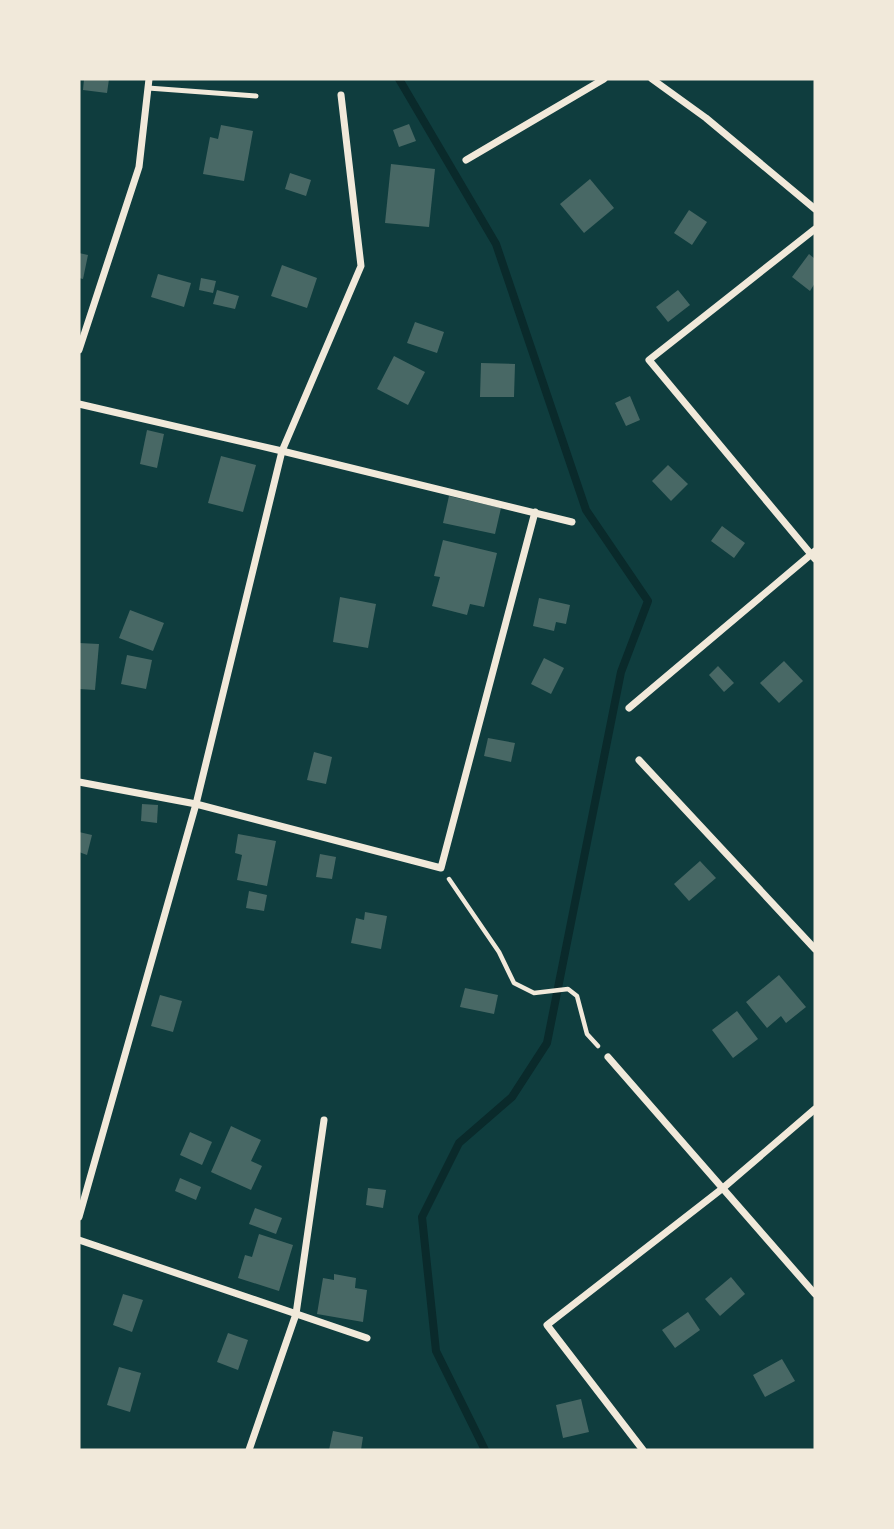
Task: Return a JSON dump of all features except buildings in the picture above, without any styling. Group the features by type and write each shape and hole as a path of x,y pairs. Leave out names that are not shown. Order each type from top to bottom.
{"street":[{"path":"79,349 139,167 149,79"},
{"path":"466,160 604,79"},
{"path":"652,79 706,118 815,209"},
{"path":"79,1217 196,804 282,451 361,266 341,95"},
{"path":"629,708 814,555 649,360 815,229"},
{"path":"79,404 572,522"},
{"path":"79,782 196,804 441,868 535,512"},
{"path":"639,760 815,949"},
{"path":"608,1057 815,1294"},
{"path":"643,1450 547,1325 723,1188 815,1109"},
{"path":"249,1450 296,1314 324,1120"},
{"path":"79,1240 367,1338"}],"lane":[{"path":"148,88 256,96"}],"path":[{"path":"441,868 499,952 514,983 534,993 568,989 577,996 587,1034 608,1057"}],"waterway":[{"path":"399,79 496,244 586,510 648,601 621,672 547,1043 512,1097 459,1143 422,1217 436,1351 485,1450"}]}
